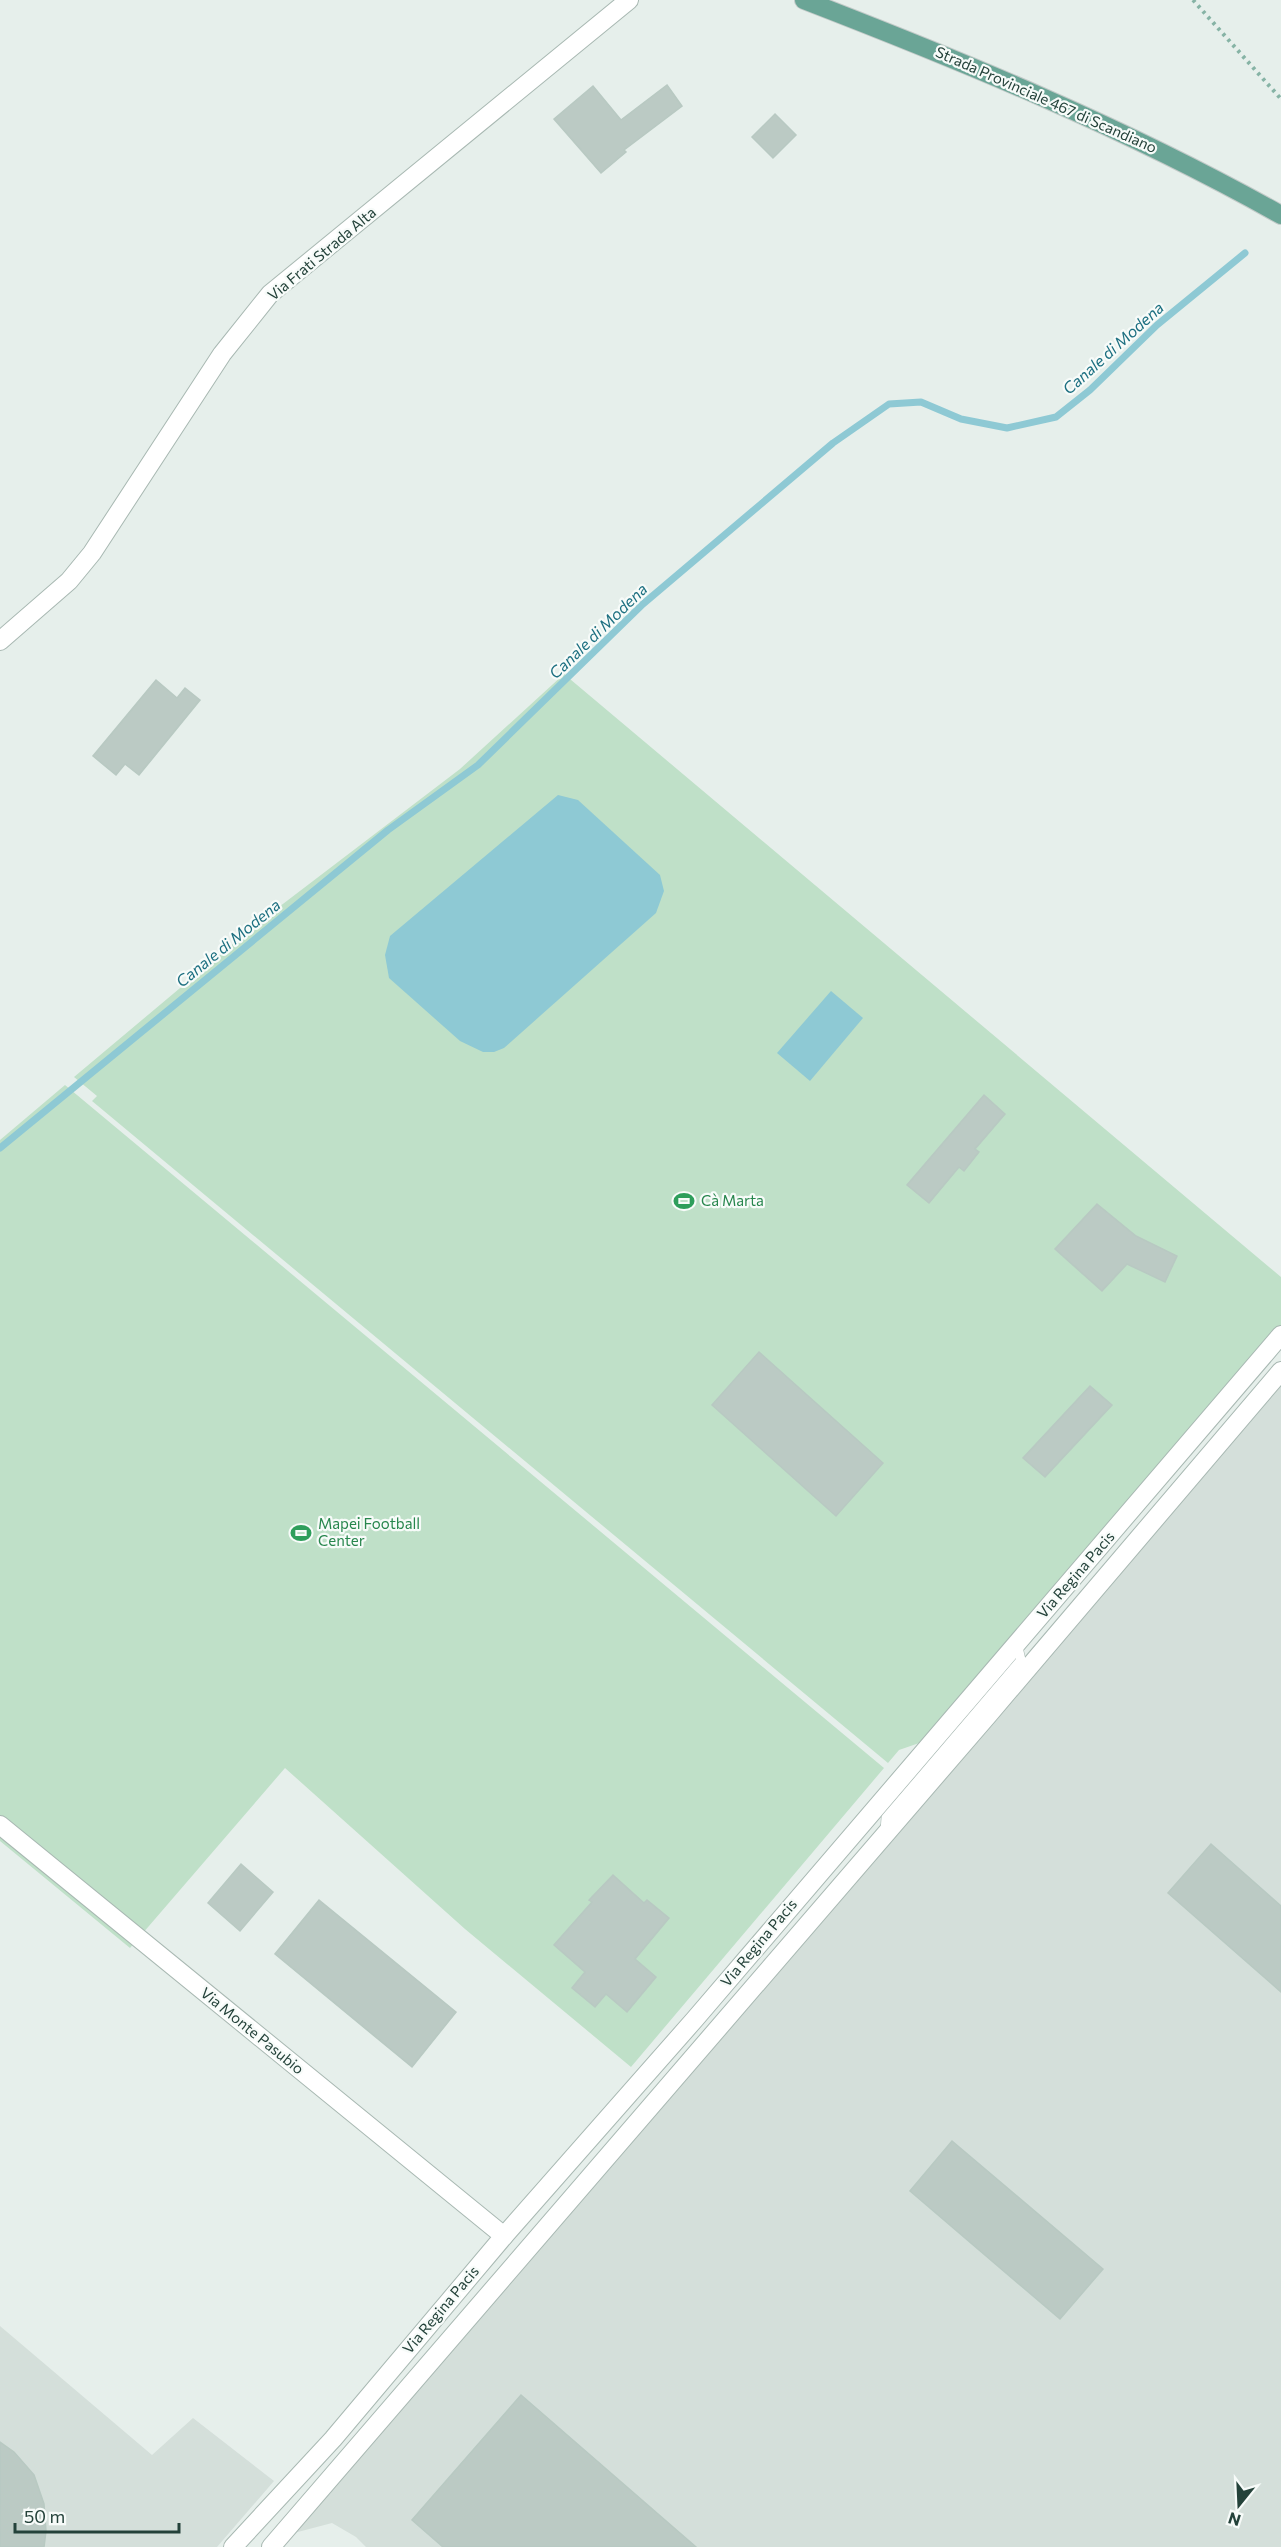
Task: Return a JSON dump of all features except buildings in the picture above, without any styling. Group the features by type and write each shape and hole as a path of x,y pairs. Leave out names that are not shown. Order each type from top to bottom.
{"main road":[{"name":"Strada Provinciale 467 di Scandiano","path":"804,0 972,65 1090,117 1208,174 1281,215"}],"street":[{"name":"Via Frati Strada Alta","path":"0,641 69,581 92,553 222,354 270,294 629,0"},
{"name":"Via Regina Pacis","path":"233,2547 333,2439 504,2236 695,2019 1281,1335"},
{"name":"Via Regina Pacis","path":"271,2547 1281,1371"},
{"name":"Via Monte Pasubio","path":"0,1825 504,2236"}],"lane":[{"path":"885,1833 886,1818 1021,1660 1017,1643"}],"path":[{"path":"1193,0 1281,99"}],"shaded area":[{"path":"1281,1378 1281,2547 366,2547 356,2537 332,2523 294,2533"},
{"path":"0,2326 152,2455 193,2418 274,2481 217,2547 0,2547"}],"green space":[{"name":"Cà Marta","path":"564,674 1281,1277 1281,1335 951,1732 899,1750 888,1763 92,1101 97,1096 74,1077 254,926 460,769"},
{"name":"Mapei Football Center","path":"65,1085 884,1768 631,2067 465,1929 285,1768 130,1948 0,1841 0,1140"}],"water":[{"path":"558,795 578,800 660,875 664,891 656,913 504,1048 494,1052 483,1052 460,1041 389,978 385,955 390,936"},
{"path":"831,991 863,1018 810,1081 777,1053"}],"waterway":[{"name":"Canale di Modena","path":"0,1148 388,830 478,765 643,604 833,443 889,404 921,402 961,419 1007,428 1056,417 1090,390 1157,325 1245,253"}],"place":[{"name":"Cà Marta","path":"684,1201"},
{"name":"Mapei Football Center","path":"301,1533"}]}
